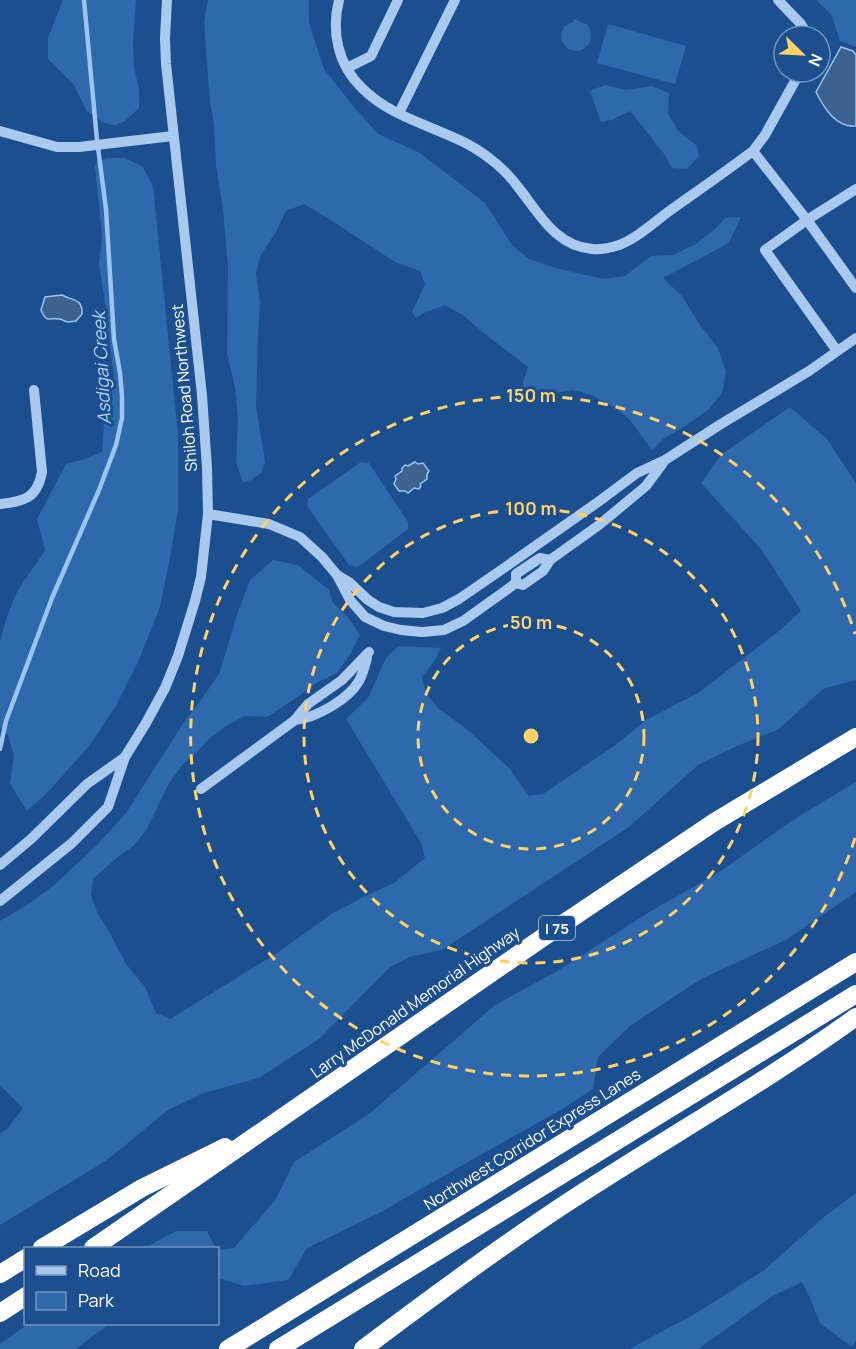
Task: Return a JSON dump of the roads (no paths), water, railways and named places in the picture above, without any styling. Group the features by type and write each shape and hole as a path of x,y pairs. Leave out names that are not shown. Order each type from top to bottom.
{"highway":[{"name":"Larry McDonald Memorial Highway","path":"94,1247 545,936 716,821 856,737"},
{"name":"Northwest Corridor Express Lanes","path":"228,1349 856,962"},
{"path":"278,1349 856,994"},
{"path":"363,1349 448,1285 561,1207 856,1017"},
{"path":"44,1247 142,1188 208,1154 265,1129"},
{"path":"0,1274 24,1259"},
{"path":"0,1313 24,1297"}],"street":[{"name":"Shiloh Road Northwest","path":"0,901 72,843 108,807 125,757 160,697 178,656 201,577 208,514 207,468 202,395 173,136 165,38 167,0"},
{"path":"339,0 335,31 338,48 347,68 362,89 399,113 474,147 490,158 516,184 551,230 564,240 592,249 606,249 632,238 753,151 765,135 793,84"},
{"path":"347,68 371,56 398,0"},
{"path":"399,113 455,0"},
{"path":"778,0 801,24"},
{"path":"0,131 57,147 79,147 173,136"},
{"path":"753,151 856,288"},
{"path":"837,351 765,250 856,189"},
{"path":"337,575 349,582 368,600 394,612 423,613 442,608 504,568 637,473 664,460 809,371 856,338"},
{"path":"0,504 19,502 27,498 35,493 40,483 42,472 34,390"},
{"path":"208,514 269,524 300,537 322,557 337,575 350,600 365,617 384,626 422,632 444,630 464,621 516,583 516,574 540,558 550,560 598,525 646,486 664,460"},
{"path":"201,789 296,720 308,704 342,680 369,652 359,681 345,698 306,719 296,720"},
{"name":"Shiloh Road Northwest","path":"0,865 31,839 87,784 125,757"}],"waterway":[{"name":"Asdigai Creek","path":"0,749 6,721 52,598 99,490 116,445 122,418 120,373 114,339 106,209 84,0"}]}
